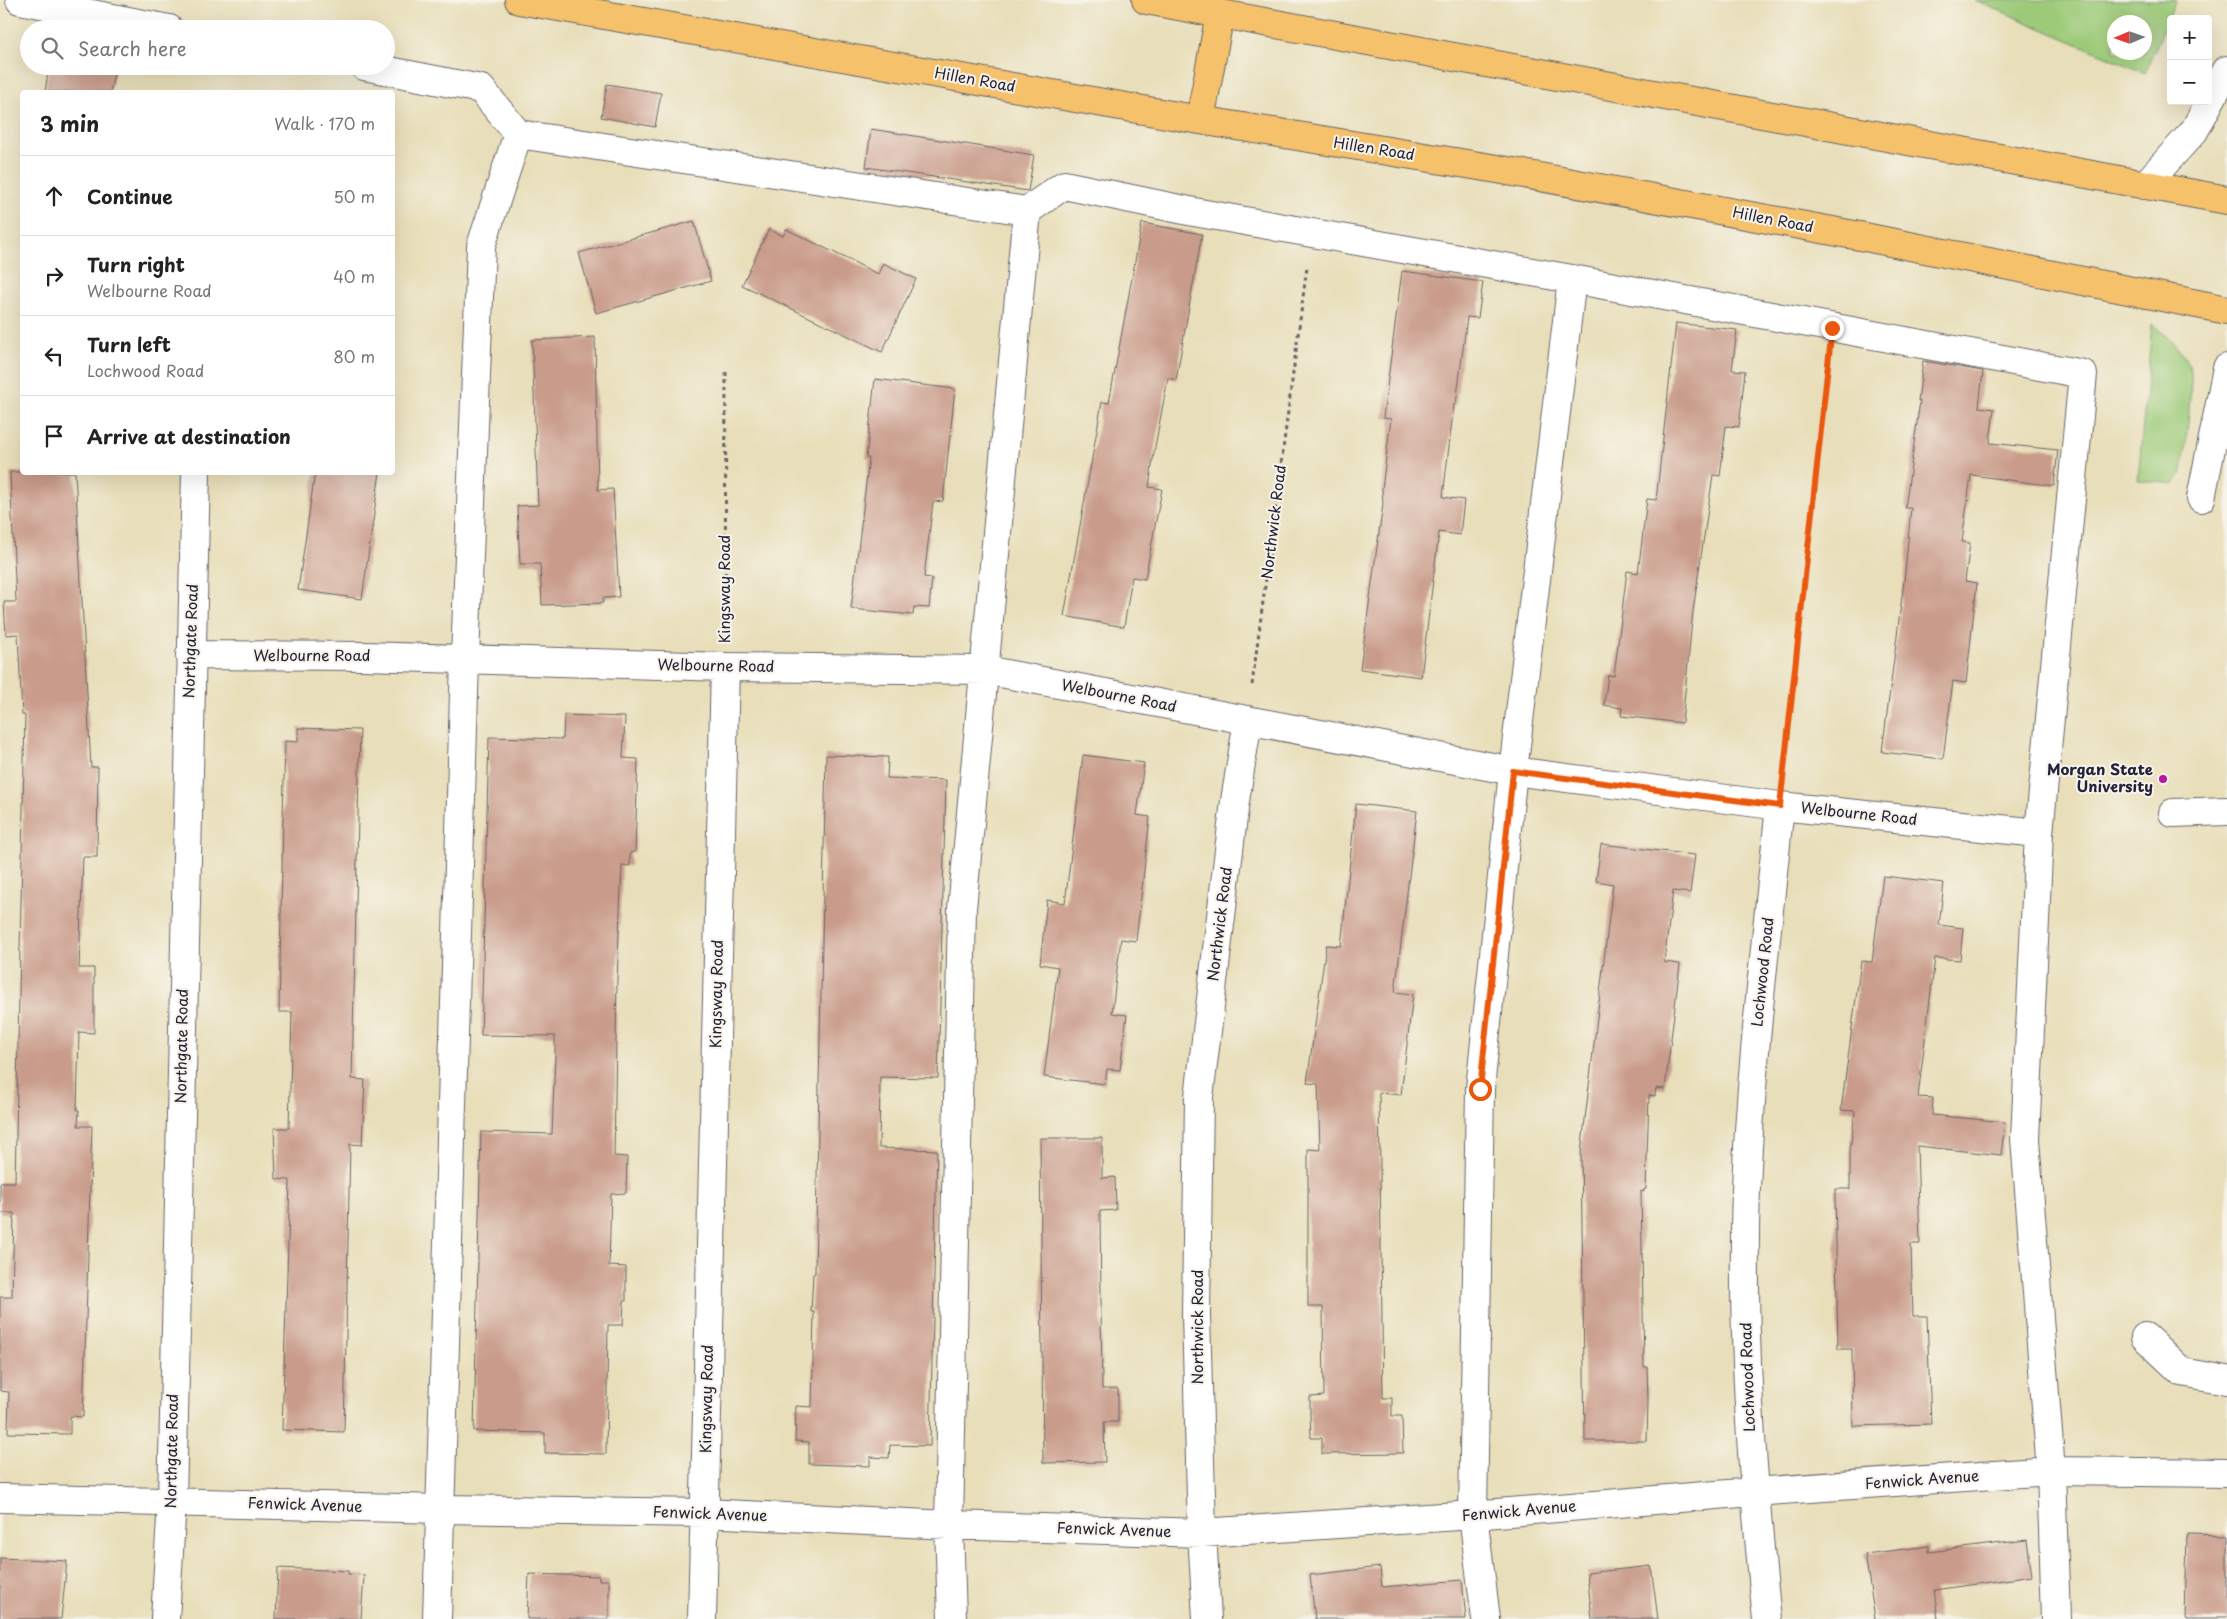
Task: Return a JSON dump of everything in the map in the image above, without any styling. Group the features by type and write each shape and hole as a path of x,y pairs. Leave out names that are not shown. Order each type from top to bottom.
{"main road":[{"name":"Hillen Road","path":"519,0 1661,199 2227,310"},
{"path":"1146,0 1221,7 2227,200"},
{"path":"1200,120 1221,7"}],"street":[{"path":"20,0 123,20"},
{"path":"2145,185 2194,131 2227,70"},
{"path":"395,72 481,89 518,134 1027,211 1064,185 1194,212 1572,279 2083,374 2039,833 2025,1139 2051,1471 2056,1619"},
{"path":"437,1619 442,1509 465,659 481,246 518,134"},
{"path":"952,1619 949,1525 962,909 1027,211"},
{"path":"1486,1619 1473,1515 1480,1089 1513,771 1572,279"},
{"path":"2201,498 2227,368"},
{"name":"Northgate Road","path":"165,1619 172,1501 190,655 196,475"},
{"name":"Welbourne Road","path":"190,655 364,656 725,667 985,670 1513,771 1780,806 2039,833"},
{"name":"Kingsway Road","path":"702,1619 725,667"},
{"name":"Northwick Road","path":"1208,1619 1202,1533 1196,1314 1199,1097 1235,801 1248,720"},
{"name":"Lochwood Road","path":"1767,1619 1753,1492 1746,1307 1746,1190 1756,1033 1780,806"},
{"path":"2173,813 2227,811"},
{"path":"2145,1337 2182,1372 2227,1380"},
{"name":"Fenwick Avenue","path":"0,1498 442,1509 705,1513 949,1525 1202,1533 1473,1515 1753,1492 2051,1471 2227,1473"}],"path":[{"name":"Northwick Road","path":"1248,720 1312,233"},
{"path":"1780,806 1832,328"},
{"name":"Kingsway Road","path":"725,667 726,368"}],"green space":[{"path":"1975,0 2176,0 2170,15 2167,15 2167,21 2152,57 2152,15 2107,15 2107,57"},
{"path":"2115,60 2151,60 2145,73"},
{"path":"2152,324 2180,351 2191,371 2190,405 2182,469 2181,475 2174,484 2138,480"}],"building":[{"path":"48,75 114,75 110,90 45,90"},
{"path":"607,84 661,93 655,127 601,117"},
{"path":"871,129 1034,155 1028,191 866,167"},
{"path":"694,221 711,281 596,313 579,253"},
{"path":"1142,223 1202,234 1176,380 1168,378 1154,452 1149,487 1162,489 1145,579 1132,577 1124,627 1064,616 1102,402 1109,403"},
{"path":"769,229 783,236 786,229 878,274 883,263 916,279 882,352 742,285"},
{"path":"1402,271 1483,282 1478,318 1467,317 1443,497 1464,500 1460,535 1439,532 1421,677 1360,669 1383,504 1382,489 1391,419 1383,418"},
{"path":"1676,323 1737,330 1732,370 1745,371 1739,427 1726,426 1720,476 1713,475 1693,611 1682,723 1621,716 1622,708 1604,705 1608,675 1614,676 1627,571 1638,573 1647,499 1656,500"},
{"path":"595,337 598,490 613,489 619,597 603,598 603,603 542,605 540,564 520,564 517,506 538,505 532,340"},
{"path":"1923,361 1983,371 1979,407 1994,409 1990,443 2058,450 2054,486 1971,475 1962,542 1970,543 1965,581 1977,583 1966,683 1953,681 1943,759 1882,752 1905,573 1911,508 1905,508 1920,401 1918,401"},
{"path":"875,379 955,389 943,501 933,502 924,577 932,578 929,608 914,607 913,615 851,609 869,458 866,458"},
{"path":"10,472 20,472 20,475 75,475 91,767 98,767 97,857 83,857 79,968 94,968 94,1033 79,1032 77,1110 79,1110 78,1126 92,1126 83,1417 70,1416 70,1434 8,1433 9,1392 0,1391 0,1297 12,1297 14,1213 0,1213 0,1182 15,1182 25,715 22,715 18,634 6,635 4,602 16,602"},
{"path":"315,475 380,475 362,599 298,590"},
{"path":"564,715 625,717 623,758 638,759 635,852 630,853 630,866 622,865 617,980 614,1156 627,1157 626,1193 611,1194 609,1266 626,1267 626,1301 624,1301 623,1325 608,1325 606,1454 545,1453 545,1433 474,1431 481,1132 552,1134 555,1056 555,1036 481,1035 489,737 563,739"},
{"path":"298,728 360,730 352,1079 365,1080 362,1145 350,1144 344,1432 282,1430 290,1180 276,1179 274,1128 289,1128 292,1012 279,1012 283,818 285,741 298,742"},
{"path":"826,755 888,757 887,778 946,780 938,1078 880,1077 879,1148 937,1150 930,1446 890,1445 889,1458 870,1457 870,1466 809,1464 809,1442 795,1441 796,1406 812,1407 814,1312 811,1312 813,1274 815,1273"},
{"path":"1083,755 1144,763 1137,815 1150,817 1136,941 1121,939 1116,977 1112,1013 1127,1015 1120,1070 1107,1069 1105,1084 1044,1077 1058,967 1040,964 1047,900 1065,903"},
{"path":"1356,804 1417,811 1395,992 1413,994 1401,1095 1379,1093 1383,1398 1392,1398 1392,1416 1402,1416 1403,1453 1322,1454 1322,1438 1311,1438 1310,1397 1324,1396 1323,1307 1308,1307 1308,1149 1320,1150 1318,1084 1307,1083 1326,945 1341,946"},
{"path":"1601,844 1695,855 1690,893 1673,891 1664,962 1680,964 1665,1089 1656,1088 1655,1096 1649,1095 1646,1189 1644,1189 1644,1192 1641,1191 1644,1367 1647,1367 1648,1401 1647,1441 1585,1441 1581,1153 1613,884 1596,881"},
{"path":"1883,876 1944,883 1939,925 1963,928 1960,960 1935,958 1918,1097 1933,1098 1932,1115 2005,1122 2001,1155 1917,1146 1920,1244 1911,1244 1913,1316 1927,1316 1931,1424 1853,1426 1852,1349 1838,1349 1835,1189 1850,1189 1850,1150 1855,1111 1841,1110 1861,961 1872,962"},
{"path":"1040,1138 1102,1138 1102,1178 1115,1177 1116,1210 1100,1211 1102,1389 1118,1389 1118,1422 1104,1422 1105,1462 1043,1463"},
{"path":"2187,1534 2227,1535 2227,1619 2185,1619"},
{"path":"2027,1540 2032,1576 1934,1590 1938,1619 1875,1619 1865,1554 1929,1546 1929,1552"},
{"path":"0,1558 67,1561 61,1619 0,1619"},
{"path":"1651,1566 1658,1619 1592,1619 1587,1573"},
{"path":"1380,1567 1382,1587 1462,1580 1466,1619 1315,1619 1310,1575"},
{"path":"278,1568 348,1571 348,1574 364,1575 361,1619 276,1619"},
{"path":"529,1574 599,1576 599,1580 609,1580 609,1619 527,1619"}],"place":[{"name":"Morgan State University","path":"2163,779"}],"route":[{"path":"1480,1089 1513,771 1780,806 1832,328"}]}
